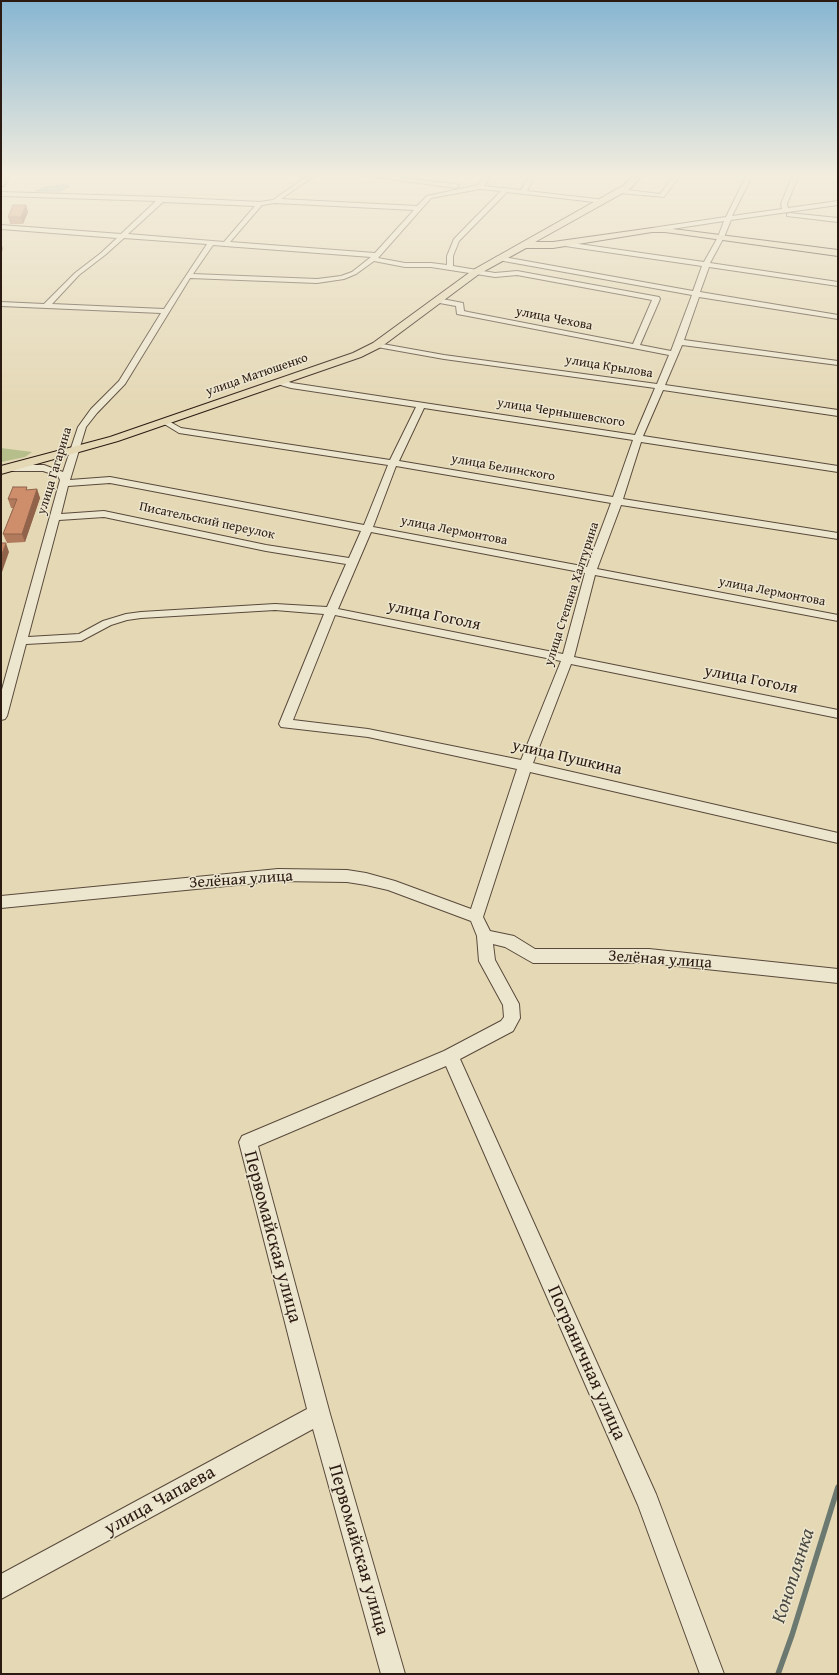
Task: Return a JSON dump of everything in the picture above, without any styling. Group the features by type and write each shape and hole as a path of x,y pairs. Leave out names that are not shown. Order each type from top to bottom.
{"main road":[{"name":"улица Матюшенко","path":"6,469 165,422 345,360 377,345 476,272 510,252"}],"street":[{"path":"46,306 77,274 105,252"},
{"name":"улица Гагарина","path":"1,716 65,481 82,427 94,411 122,382 165,311 205,252"},
{"path":"319,252 375,257 405,265 431,265 495,275 517,274 656,299 635,347"},
{"path":"188,276 324,280 348,276 375,257 379,252"},
{"path":"450,268 451,252"},
{"path":"620,252 838,284"},
{"name":"улица Степана Халтурина","path":"476,917 525,766 567,660 591,572 638,438 679,342 706,265 713,252"},
{"path":"498,258 696,294 838,317"},
{"name":"улица Чехова","path":"437,300 460,305 460,312 468,314 674,354"},
{"path":"1,304 165,311"},
{"path":"679,342 838,364"},
{"name":"улица Крылова","path":"377,345 444,357 588,376 659,388 838,413"},
{"name":"улица Чернышевского","path":"280,382 291,386 838,469"},
{"path":"331,611 368,528 393,463 421,405"},
{"name":"улица Белинского","path":"165,422 179,430 393,463 617,501 838,536"},
{"path":"6,469 44,468 61,474 65,481"},
{"name":"улица Лермонтова","path":"65,481 110,480 838,618"},
{"name":"Писательский переулок","path":"56,517 104,514 266,548 353,562"},
{"name":"улица Гоголя","path":"22,641 81,637 107,623 126,617 140,615 275,607 331,611 838,714"},
{"name":"улица Пушкина","path":"331,611 285,724 368,733 525,766 838,838"},
{"name":"Зелёная улица","path":"1,902 278,875 347,876 390,885 476,917"},
{"name":"Первомайская улица","path":"393,1674 319,1414 248,1142 450,1056 507,1026 512,1018 511,1004 487,962 485,936 476,917"},
{"name":"Зелёная улица","path":"485,936 508,941 533,956 649,956 838,976"},
{"name":"Пограничная улица","path":"450,1056 648,1502 712,1674"},
{"name":"улица Чапаева","path":"1,1587 319,1414"}],"green space":[{"path":"1,448 32,452 25,457 1,462"}],"building":[{"path":"13,487 27,487 26,490 37,489 22,534 3,534 17,499 8,499"},
{"path":"1,543 6,543 1,557"}],"waterway":[{"name":"Коноплянка","path":"778,1674 792,1635 838,1487"}]}
